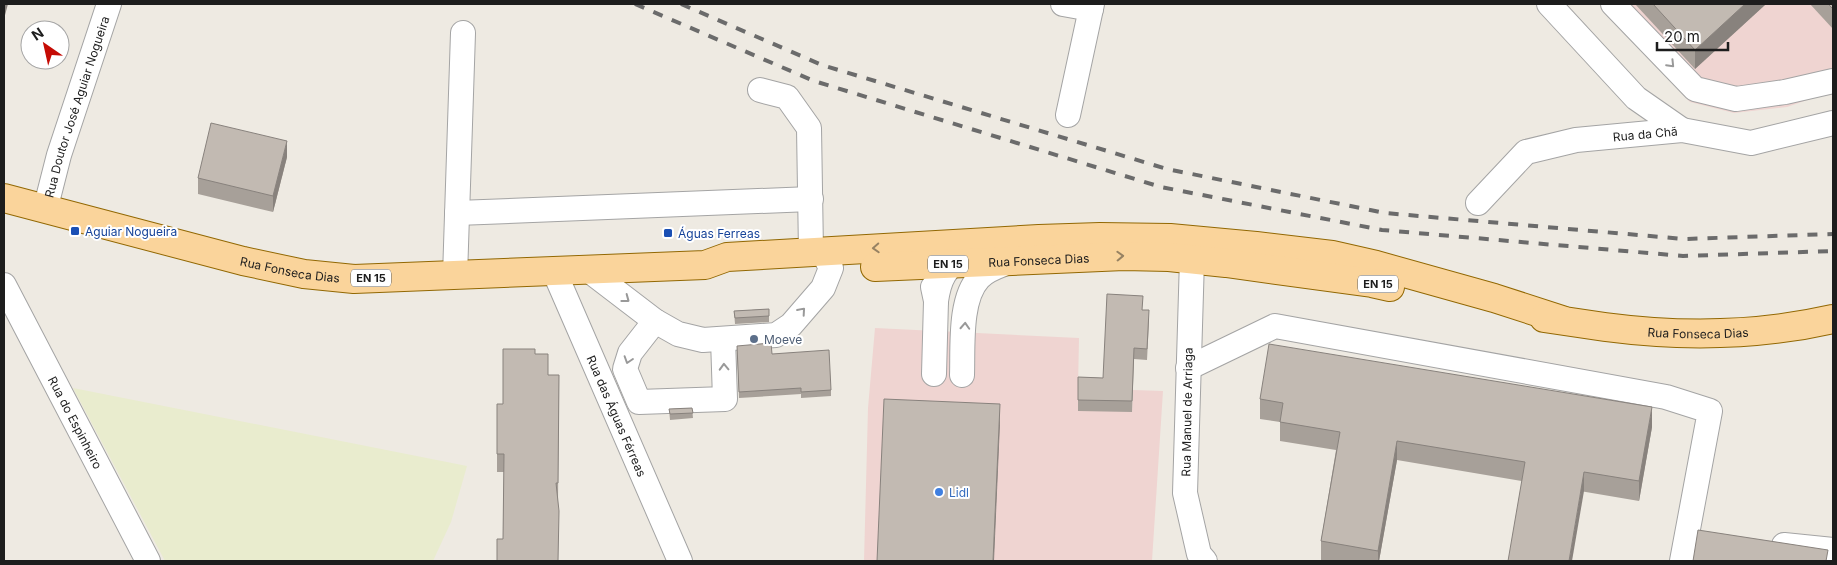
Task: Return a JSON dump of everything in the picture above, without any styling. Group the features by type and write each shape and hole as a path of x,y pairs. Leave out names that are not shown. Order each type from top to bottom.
{"main road":[{"name":"Rua Fonseca Dias","path":"4,198 242,261 304,274 354,279 705,265 724,272 821,257 901,256 1058,238 1170,238 1265,247 1354,260 1494,298 1562,320"},
{"name":"Rua Fonseca Dias","path":"901,256 954,263 1124,256 1192,259 1372,283 1481,311 1606,327 1702,334 1796,327 1833,319"}],"street":[{"name":"Rua Doutor José Aguiar Nogueira","path":"45,210 59,155 109,4"},
{"path":"1063,4 1092,7 1068,115"},
{"path":"1549,4 1636,98 1682,130"},
{"path":"1614,4 1695,89 1736,99 1785,92 1833,81"},
{"path":"455,276 462,33"},
{"path":"587,269 655,320 678,334 703,340 776,335 791,325 823,288 821,257 811,199 809,128 787,97 760,90"},
{"name":"Rua da Chã","path":"1478,203 1526,152 1576,140 1682,130 1750,143 1833,123"},
{"path":"456,213 811,199"},
{"path":"934,374 936,300 939,283 954,263 964,257 1018,251 1058,238"},
{"path":"1170,238 1187,247 1192,259"},
{"name":"Rua Fonseca Dias","path":"1192,259 1200,253 1215,251 1310,263 1354,260"},
{"path":"901,256 932,284 936,300"},
{"name":"Rua Manuel de Arriaga","path":"1192,259 1185,493 1199,554 1205,561"},
{"path":"962,375 966,308 970,293 978,278 986,271 1012,261"},
{"path":"954,263 960,268 970,293"},
{"name":"Rua das Águas Férreas","path":"554,271 680,561"},
{"name":"Rua do Espinheiro","path":"4,285 148,561"},
{"path":"655,320 630,354 625,369 639,402 725,399 723,339"},
{"path":"1188,368 1275,326 1666,397 1710,411 1697,534 1682,561"},
{"path":"1765,542 1833,550"}],"shaded area":[{"path":"1599,4 1833,4 1833,91 1787,107 1734,113 1690,102"},
{"path":"875,328 1079,338 1078,388 1132,412 1133,390 1163,391 1152,561 864,561 868,408"}],"green space":[{"path":"73,388 467,466 451,522 433,561 165,561"}],"building":[{"path":"1653,4 1745,4 1695,50"},
{"path":"211,123 287,141 273,196 198,178"},
{"path":"1107,294 1143,296 1142,310 1149,310 1147,349 1134,348 1132,401 1078,400 1078,377 1103,378"},
{"path":"769,309 769,316 735,318 734,311"},
{"path":"771,343 772,354 829,350 831,390 801,392 801,388 739,392 737,346"},
{"path":"1269,344 1652,407 1639,481 1584,472 1569,561 1508,561 1525,462 1397,441 1378,551 1321,541 1340,432 1280,422 1283,403 1260,399"},
{"path":"503,349 535,349 535,354 548,354 548,375 559,375 558,483 556,483 559,511 558,561 497,561 497,539 503,539 504,454 497,454 497,404 503,404"},
{"name":"Lidl","path":"884,399 1000,404 993,561 877,561"},
{"path":"692,408 693,413 670,414 669,409"},
{"path":"1698,530 1828,550 1826,561 1693,561"}],"railway":[{"path":"635,4 814,81 1161,187 1382,230 1683,256 1833,251"},
{"path":"681,4 822,65 1167,169 1385,213 1684,239 1833,234"}],"place":[{"name":"Aguiar Nogueira","path":"75,231"},
{"name":"Águas Ferreas","path":"668,233"},
{"name":"Moeve","path":"754,339"},
{"name":"Lidl","path":"939,492"}]}
